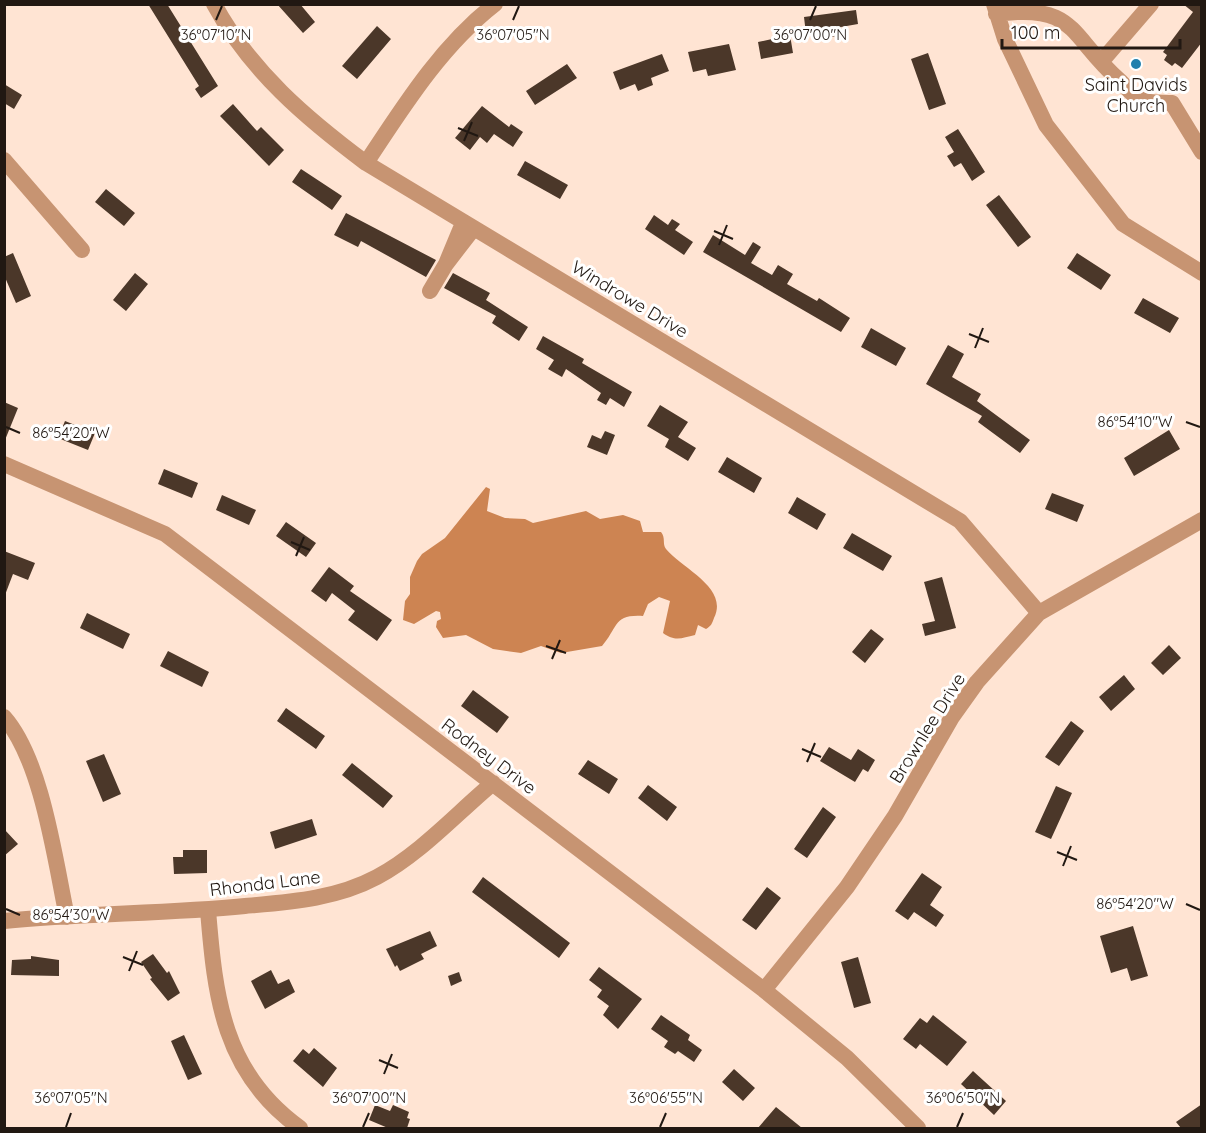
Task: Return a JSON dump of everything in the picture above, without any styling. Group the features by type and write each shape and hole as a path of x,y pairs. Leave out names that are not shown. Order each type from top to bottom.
{"street":[{"name":"Windrowe Drive","path":"214,4 262,73 309,121 366,163 468,226 960,521 1040,613"},
{"path":"366,163 403,106 442,57 478,18 495,4"},
{"path":"1101,62 1151,4"},
{"path":"1202,152 1172,104 1141,100 1101,62 1068,24 1057,17 1035,11 995,9 1005,39 1046,125 1122,224 1202,273"},
{"path":"4,160 82,250"},
{"path":"430,291 468,226"},
{"name":"Rodney Drive","path":"4,464 165,534 764,990 855,1065 918,1128"},
{"name":"Brownlee Drive","path":"764,990 848,887 895,816 952,717 977,682 1040,613 1202,520"},
{"path":"4,717 18,733 42,802 68,916"},
{"name":"Rhonda Lane","path":"4,921 208,910 301,900 336,893 365,882 398,865 493,783"},
{"path":"208,910 216,993 232,1047 256,1085 283,1115 300,1128"}],"shaded area":[{"path":"486,487 490,489 487,511 505,518 525,519 533,523 586,511 600,519 623,515 640,521 643,532 661,532 666,549 702,580 715,597 717,607 711,625 706,629 698,625 695,635 679,638 667,636 663,633 670,601 659,597 648,604 643,616 626,617 621,620 602,646 561,653 541,646 521,653 493,649 466,635 443,638 436,627 437,621 441,619 440,612 436,611 414,624 403,620 405,601 410,594 410,577 417,561 422,554 445,538"}],"building":[{"path":"148,4 167,4 218,86 201,98 195,89 199,86"},
{"path":"277,4 300,4 315,22 303,33"},
{"path":"1183,4 1202,4 1202,42 1182,68 1175,63 1172,66 1164,60 1167,55 1163,52 1193,12"},
{"path":"856,10 858,24 841,27 842,35 825,38 824,32 806,34 804,17"},
{"path":"377,26 391,39 357,79 342,66"},
{"path":"790,35 793,53 761,59 758,42"},
{"path":"729,44 736,70 708,76 706,69 693,72 688,52"},
{"path":"928,53 946,104 929,110 911,59"},
{"path":"662,54 669,71 651,78 653,85 638,91 635,84 620,90 613,72"},
{"path":"567,64 577,78 535,105 526,91"},
{"path":"4,84 22,95 14,109 4,103"},
{"path":"233,104 257,131 261,127 284,150 269,166 220,116"},
{"path":"482,106 509,127 511,124 523,132 513,147 494,134 487,143 480,137 470,150 455,138"},
{"path":"958,129 985,172 972,181 961,163 954,167 947,156 954,152 945,137"},
{"path":"525,161 568,185 560,199 517,175"},
{"path":"301,169 342,196 332,210 292,182"},
{"path":"106,189 135,213 124,226 95,202"},
{"path":"999,195 1031,237 1018,247 986,205"},
{"path":"346,213 436,260 426,277 361,241 358,247 334,235"},
{"path":"654,215 668,225 672,219 680,224 675,230 693,242 684,255 645,229"},
{"path":"713,235 745,255 753,242 761,247 751,263 772,275 778,265 793,274 787,284 817,301 819,298 850,318 841,332 703,252"},
{"path":"13,253 31,296 16,303 4,275 4,257"},
{"path":"1077,253 1111,275 1101,290 1067,268"},
{"path":"135,273 148,284 126,311 113,300"},
{"path":"453,273 490,293 486,300 528,327 519,341 492,323 496,316 444,288"},
{"path":"1143,298 1179,318 1170,333 1134,313"},
{"path":"871,328 906,348 896,366 861,347"},
{"path":"543,336 584,359 582,363 632,392 624,407 610,398 606,405 597,400 601,393 566,369 562,377 548,369 554,360 536,349"},
{"path":"948,345 964,354 952,377 981,394 977,401 1030,440 1020,453 978,422 982,416 926,384"},
{"path":"4,402 18,408 5,440 4,440"},
{"path":"660,405 688,422 678,437 696,448 688,461 665,447 669,439 647,426"},
{"path":"65,421 95,433 88,450 58,438"},
{"path":"1169,430 1180,449 1134,476 1124,458"},
{"path":"605,431 615,435 607,455 587,447 592,435 601,439"},
{"path":"727,457 762,478 754,493 718,472"},
{"path":"164,469 198,483 192,498 158,484"},
{"path":"1052,493 1084,505 1077,522 1045,509"},
{"path":"222,495 256,510 249,525 216,510"},
{"path":"797,497 826,514 817,530 788,513"},
{"path":"286,522 316,543 306,557 276,536"},
{"path":"852,533 892,556 883,571 843,548"},
{"path":"4,551 35,563 28,580 13,574 5,595"},
{"path":"329,567 354,586 350,591 392,620 377,641 348,620 355,611 332,593 326,602 311,591"},
{"path":"942,577 956,628 925,636 922,624 935,621 924,582"},
{"path":"87,613 130,634 123,649 80,628"},
{"path":"871,629 884,639 865,663 852,652"},
{"path":"1169,645 1181,658 1163,675 1151,663"},
{"path":"168,651 209,672 202,687 160,666"},
{"path":"1124,675 1135,689 1111,711 1099,697"},
{"path":"473,690 509,717 497,733 461,706"},
{"path":"286,708 325,736 316,749 277,721"},
{"path":"1071,721 1084,731 1059,766 1045,757"},
{"path":"829,747 851,760 858,749 875,760 868,772 863,769 855,782 820,761"},
{"path":"104,754 121,794 103,802 86,761"},
{"path":"588,760 618,779 609,794 578,774"},
{"path":"352,763 393,796 383,808 342,775"},
{"path":"648,785 677,807 667,821 638,798"},
{"path":"1056,786 1072,793 1051,839 1035,832"},
{"path":"823,807 836,817 807,858 794,849"},
{"path":"312,819 317,835 275,849 270,832"},
{"path":"4,829 18,844 4,856"},
{"path":"183,850 207,850 207,873 174,874 173,857 183,857"},
{"path":"922,873 942,887 930,905 944,915 936,927 914,912 908,920 895,911"},
{"path":"483,877 570,943 559,958 472,892"},
{"path":"767,887 781,898 756,930 742,920"},
{"path":"1133,926 1148,976 1131,981 1127,968 1111,973 1100,936"},
{"path":"430,931 437,946 421,954 424,959 400,971 397,965 395,967 386,949"},
{"path":"153,954 167,973 169,971 180,993 168,1001 150,979 152,978 141,962"},
{"path":"31,956 59,960 59,976 11,975 12,960 31,959"},
{"path":"858,957 871,1003 854,1008 841,962"},
{"path":"599,967 642,999 618,1029 603,1015 609,1006 597,997 602,990 589,980"},
{"path":"271,970 278,984 289,979 295,992 265,1009 251,981"},
{"path":"459,972 462,981 451,986 448,976"},
{"path":"661,1015 690,1035 688,1040 702,1050 694,1062 678,1051 675,1054 664,1047 668,1041 651,1029"},
{"path":"933,1015 967,1042 947,1066 920,1044 916,1049 903,1039 920,1018 927,1023"},
{"path":"184,1035 202,1074 188,1080 171,1041"},
{"path":"314,1048 337,1068 323,1087 293,1061 303,1049 309,1054"},
{"path":"734,1069 755,1088 743,1101 722,1082"},
{"path":"973,1071 1006,1101 994,1115 961,1084"},
{"path":"1202,1104 1202,1128 1181,1128 1176,1122"},
{"path":"375,1105 390,1111 393,1105 409,1112 407,1118 410,1119 407,1128 388,1128 369,1120"},
{"path":"776,1107 802,1128 758,1128"}],"place":[{"name":"Saint Davids Church","path":"1136,64"}]}
